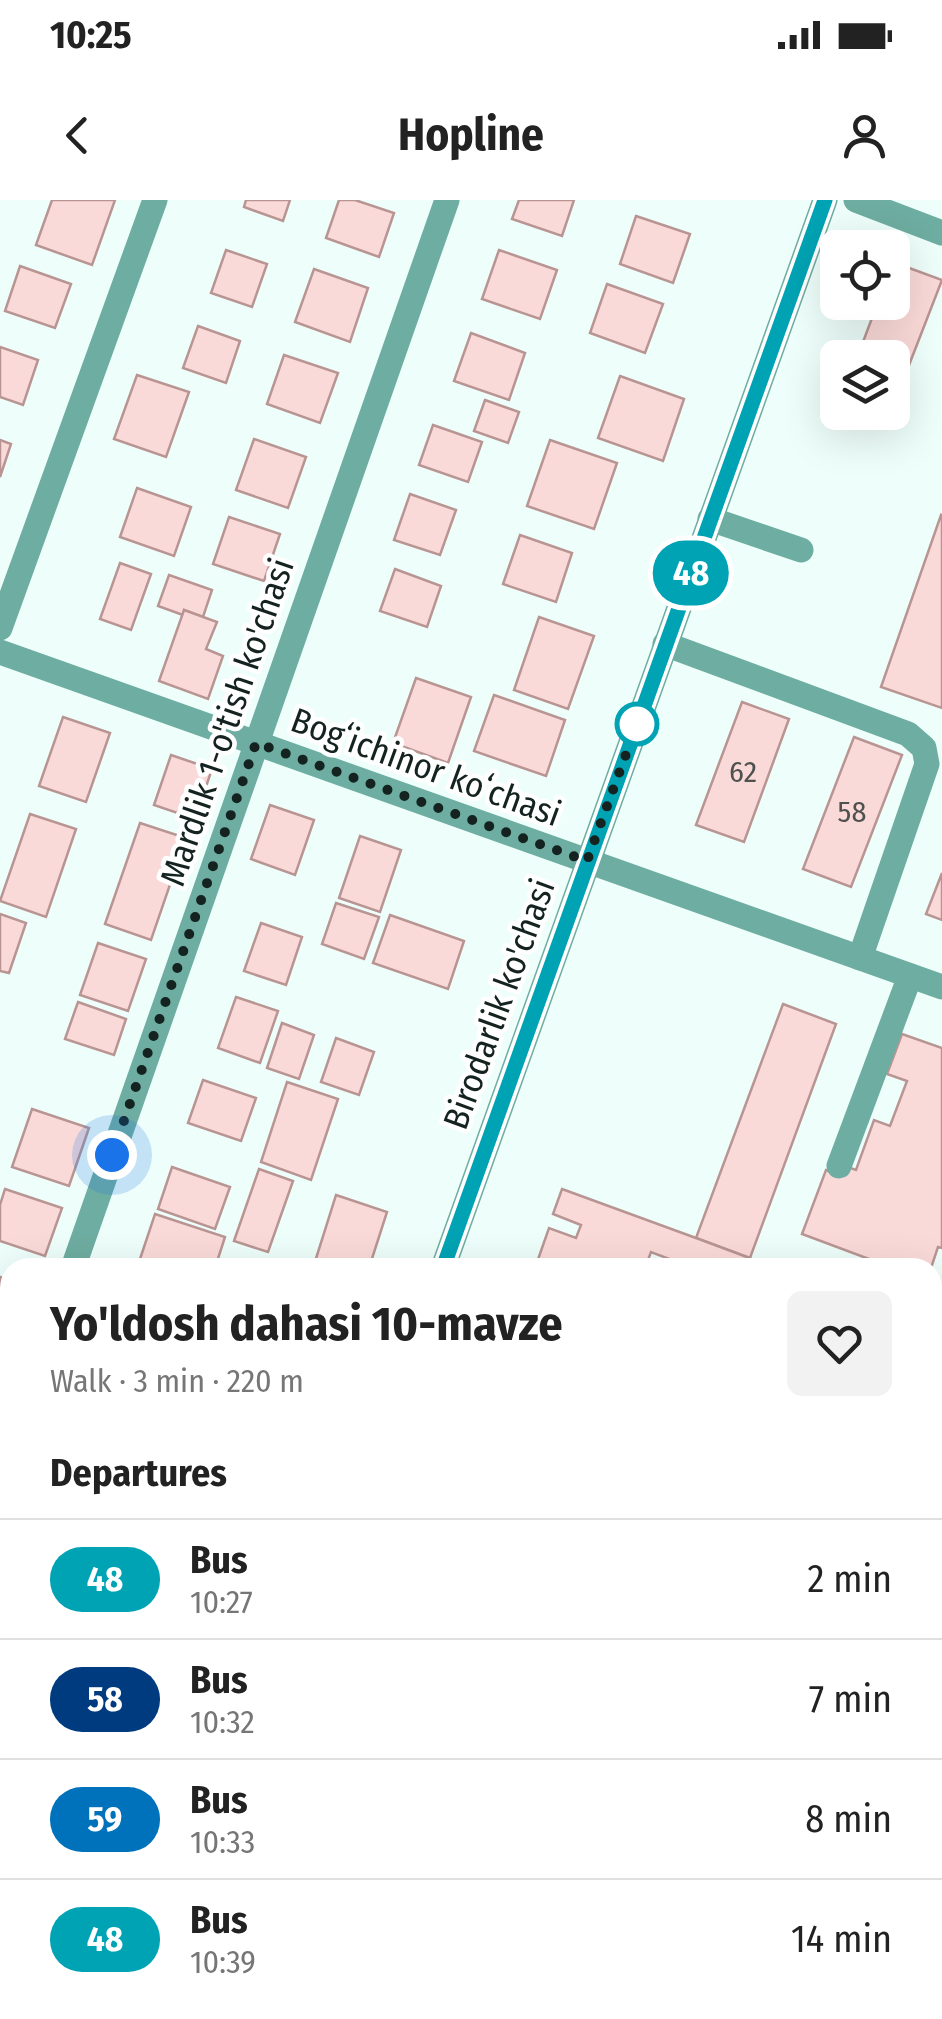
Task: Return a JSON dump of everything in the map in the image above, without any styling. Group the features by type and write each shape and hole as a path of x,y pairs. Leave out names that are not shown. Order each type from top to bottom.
{"street":[{"path":"0,628 155,200"},
{"name":"Mardlik 1-o'tish ko'chasi","path":"76,1258 447,200"},
{"name":"Birodarlik ko'chasi","path":"446,1258 825,200"},
{"path":"856,200 942,233"},
{"path":"710,519 801,550"},
{"path":"665,644 908,734 924,748 927,764 860,958"},
{"name":"Bogʻichinor koʻchasi","path":"0,652 942,987"},
{"path":"840,1166 910,976"}],"building":[{"path":"52,200 115,200 92,265 36,245"},
{"path":"246,200 290,200 283,221 244,207"},
{"path":"339,200 355,200 394,213 379,257 326,238"},
{"path":"519,200 574,200 562,236 512,219"},
{"path":"636,216 690,234 673,283 620,264"},
{"path":"226,250 267,264 252,307 211,293"},
{"path":"499,250 557,270 540,319 482,299"},
{"path":"20,266 71,284 55,328 5,311"},
{"path":"910,268 942,280 910,363 910,340 864,340 871,320 910,320"},
{"path":"314,269 368,288 350,342 295,322"},
{"path":"607,284 663,304 645,353 590,333"},
{"path":"198,326 240,341 226,383 183,368"},
{"path":"471,333 525,353 509,400 454,381"},
{"path":"0,347 38,360 23,405 0,397"},
{"path":"284,355 338,373 320,423 267,404"},
{"path":"137,375 189,392 166,457 114,439"},
{"path":"620,376 684,399 663,461 598,438"},
{"path":"485,400 519,412 508,443 474,431"},
{"path":"433,425 482,442 468,482 419,465"},
{"path":"254,439 306,457 288,508 236,490"},
{"path":"0,440 11,444 0,477"},
{"path":"550,440 617,463 594,529 527,506"},
{"path":"137,488 191,507 174,556 120,537"},
{"path":"410,494 456,510 440,555 394,540"},
{"path":"942,516 942,708 881,687"},
{"path":"229,517 280,534 264,581 213,564"},
{"path":"520,535 572,553 556,602 503,584"},
{"path":"120,563 151,574 131,630 100,619"},
{"path":"395,569 441,586 427,627 380,611"},
{"path":"169,575 212,590 203,617 158,606"},
{"path":"184,610 217,622 206,649 223,656 208,699 159,681"},
{"path":"539,617 594,636 568,709 514,690"},
{"path":"416,678 471,697 448,763 393,743"},
{"path":"494,695 565,720 546,776 474,751"},
{"path":"742,702 789,719 744,842 696,825"},
{"path":"63,717 110,733 86,802 39,786"},
{"path":"854,737 902,755 851,887 803,869"},
{"path":"171,755 212,769 195,819 154,805"},
{"path":"270,805 314,820 295,875 251,859"},
{"path":"30,814 76,829 46,917 0,901"},
{"path":"140,823 186,838 151,940 105,924"},
{"path":"360,836 401,850 380,912 339,898"},
{"path":"942,873 942,920 926,914"},
{"path":"336,903 379,917 364,959 322,944"},
{"path":"0,914 26,923 9,973 0,971"},
{"path":"390,915 464,941 448,989 373,963"},
{"path":"261,923 302,937 286,985 244,971"},
{"path":"98,943 146,959 128,1011 80,995"},
{"path":"236,997 278,1011 260,1063 218,1048"},
{"path":"78,1002 126,1019 114,1055 65,1039"},
{"path":"783,1004 836,1024 750,1258 696,1238"},
{"path":"282,1023 314,1035 299,1079 267,1068"},
{"path":"902,1034 942,1048 942,1248 938,1247 934,1258 866,1258 802,1234 826,1170 839,1175 842,1165 856,1170 874,1120 890,1126 907,1081 887,1074"},
{"path":"336,1038 374,1052 359,1095 321,1082"},
{"path":"203,1080 256,1098 241,1141 188,1123"},
{"path":"287,1082 338,1099 311,1180 261,1162"},
{"path":"32,1109 89,1128 69,1186 12,1167"},
{"path":"172,1167 230,1187 215,1229 158,1209"},
{"path":"259,1169 293,1181 268,1252 234,1241"},
{"path":"5,1189 62,1208 45,1256 0,1241 0,1205"},
{"path":"562,1189 749,1258 667,1258 651,1252 649,1258 538,1258 549,1228 576,1238 581,1225 553,1214"},
{"path":"336,1195 387,1212 372,1258 316,1258"},
{"path":"155,1214 225,1237 218,1258 140,1258"}],"bus line":[{"name":"48","path":"447,1258 825,200"}],"route":[{"path":"112,1155 256,743 587,861 637,724"}]}
